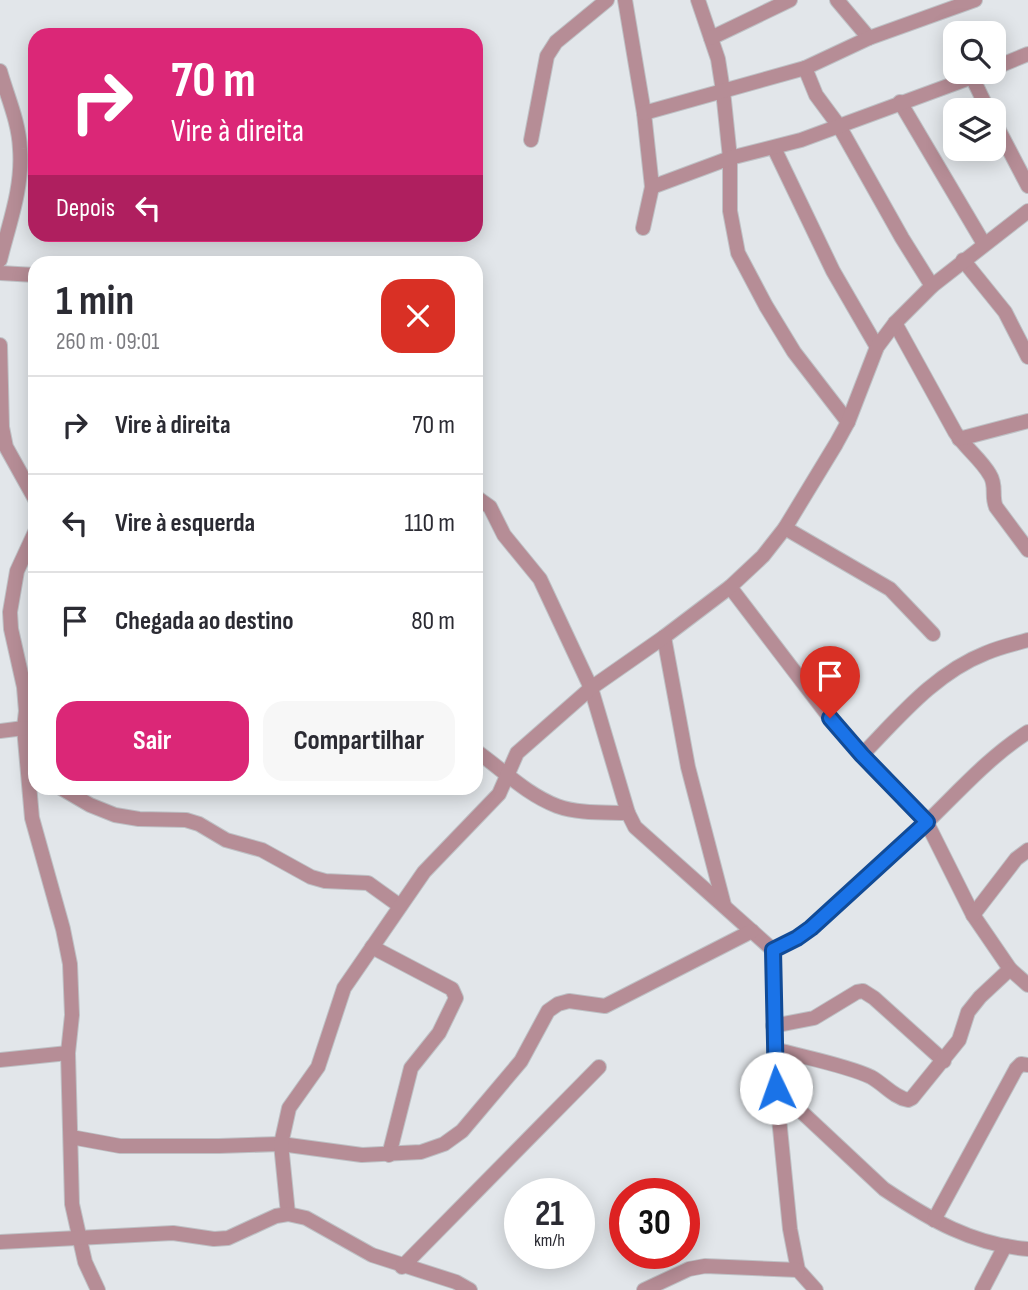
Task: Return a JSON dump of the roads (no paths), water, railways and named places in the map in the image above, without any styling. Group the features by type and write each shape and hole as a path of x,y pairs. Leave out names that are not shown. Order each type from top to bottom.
{"street":[{"path":"531,141 547,56 556,42 607,0"},
{"path":"625,0 644,113 652,187 643,228"},
{"path":"711,37 790,0"},
{"path":"837,0 869,38"},
{"path":"644,113 805,68 869,38 973,0"},
{"path":"696,1 711,37 723,91 730,158 730,211 738,253 794,352 848,422"},
{"path":"1006,63 1028,54"},
{"path":"805,68 816,95 839,126 932,286"},
{"path":"0,71 16,125 21,167 19,188 0,260"},
{"path":"652,187 730,158 774,148 839,126 953,84"},
{"path":"900,102 984,244"},
{"path":"1006,144 1028,186"},
{"path":"774,148 832,271 877,347"},
{"path":"288,1214 281,1144 289,1108 318,1067 344,988 424,872 499,794 517,753 591,688 664,638 730,587 763,556 785,528 848,422 877,347 895,323 932,286 1028,211"},
{"path":"963,260 1004,312 1028,357"},
{"path":"0,273 28,275"},
{"path":"895,323 959,439 991,475 995,486 993,500 996,507 1028,550"},
{"path":"0,345 2,427 6,447 28,486"},
{"path":"959,439 1028,421"},
{"path":"483,502 490,507 504,535 540,579 591,688 628,813 635,827 773,950 776,1088 790,1229 798,1270 816,1290"},
{"path":"785,528 890,589 933,634"},
{"path":"28,547 17,570 10,612 11,629 24,687 24,728 28,744"},
{"path":"730,587 830,718 927,822 973,915 1010,969 1028,985"},
{"path":"664,638 688,767 724,905"},
{"path":"862,755 934,684 963,664 986,653 1028,640"},
{"path":"0,731 24,728"},
{"path":"773,950 811,928 927,822 980,768 1028,732"},
{"path":"489,760 517,753"},
{"path":"483,756 524,788 558,806 580,811 628,813"},
{"path":"499,794 524,788"},
{"path":"33,795 33,818 70,964 72,1015 68,1054 72,1204 85,1262 98,1290"},
{"path":"73,795 115,815 139,819 186,820 199,824 226,840 262,850 311,877 325,881 368,883 400,906"},
{"path":"973,915 1016,859 1028,850"},
{"path":"71,1137 120,1146 281,1144 362,1155 421,1152 444,1144 462,1131 522,1061 548,1011 558,1004 569,1001 605,1006 752,931"},
{"path":"372,947 452,989 456,998 439,1033 411,1068 388,1155"},
{"path":"774,1049 869,1076 896,1096 908,1100 944,1061 959,1040 968,1012 1010,969"},
{"path":"773,1026 814,1018 863,991 944,1061"},
{"path":"0,1060 68,1054"},
{"path":"934,1220 1016,1069 1021,1064 1028,1065"},
{"path":"402,1267 599,1067"},
{"path":"776,1088 884,1189 964,1235 1005,1247 1028,1249"},
{"path":"0,1242 173,1233 214,1239 228,1237 276,1216 288,1214 306,1218 372,1255 402,1267 456,1282 470,1290"},
{"path":"982,1290 1005,1247"},
{"path":"644,1290 688,1269 705,1266 798,1270"}]}
